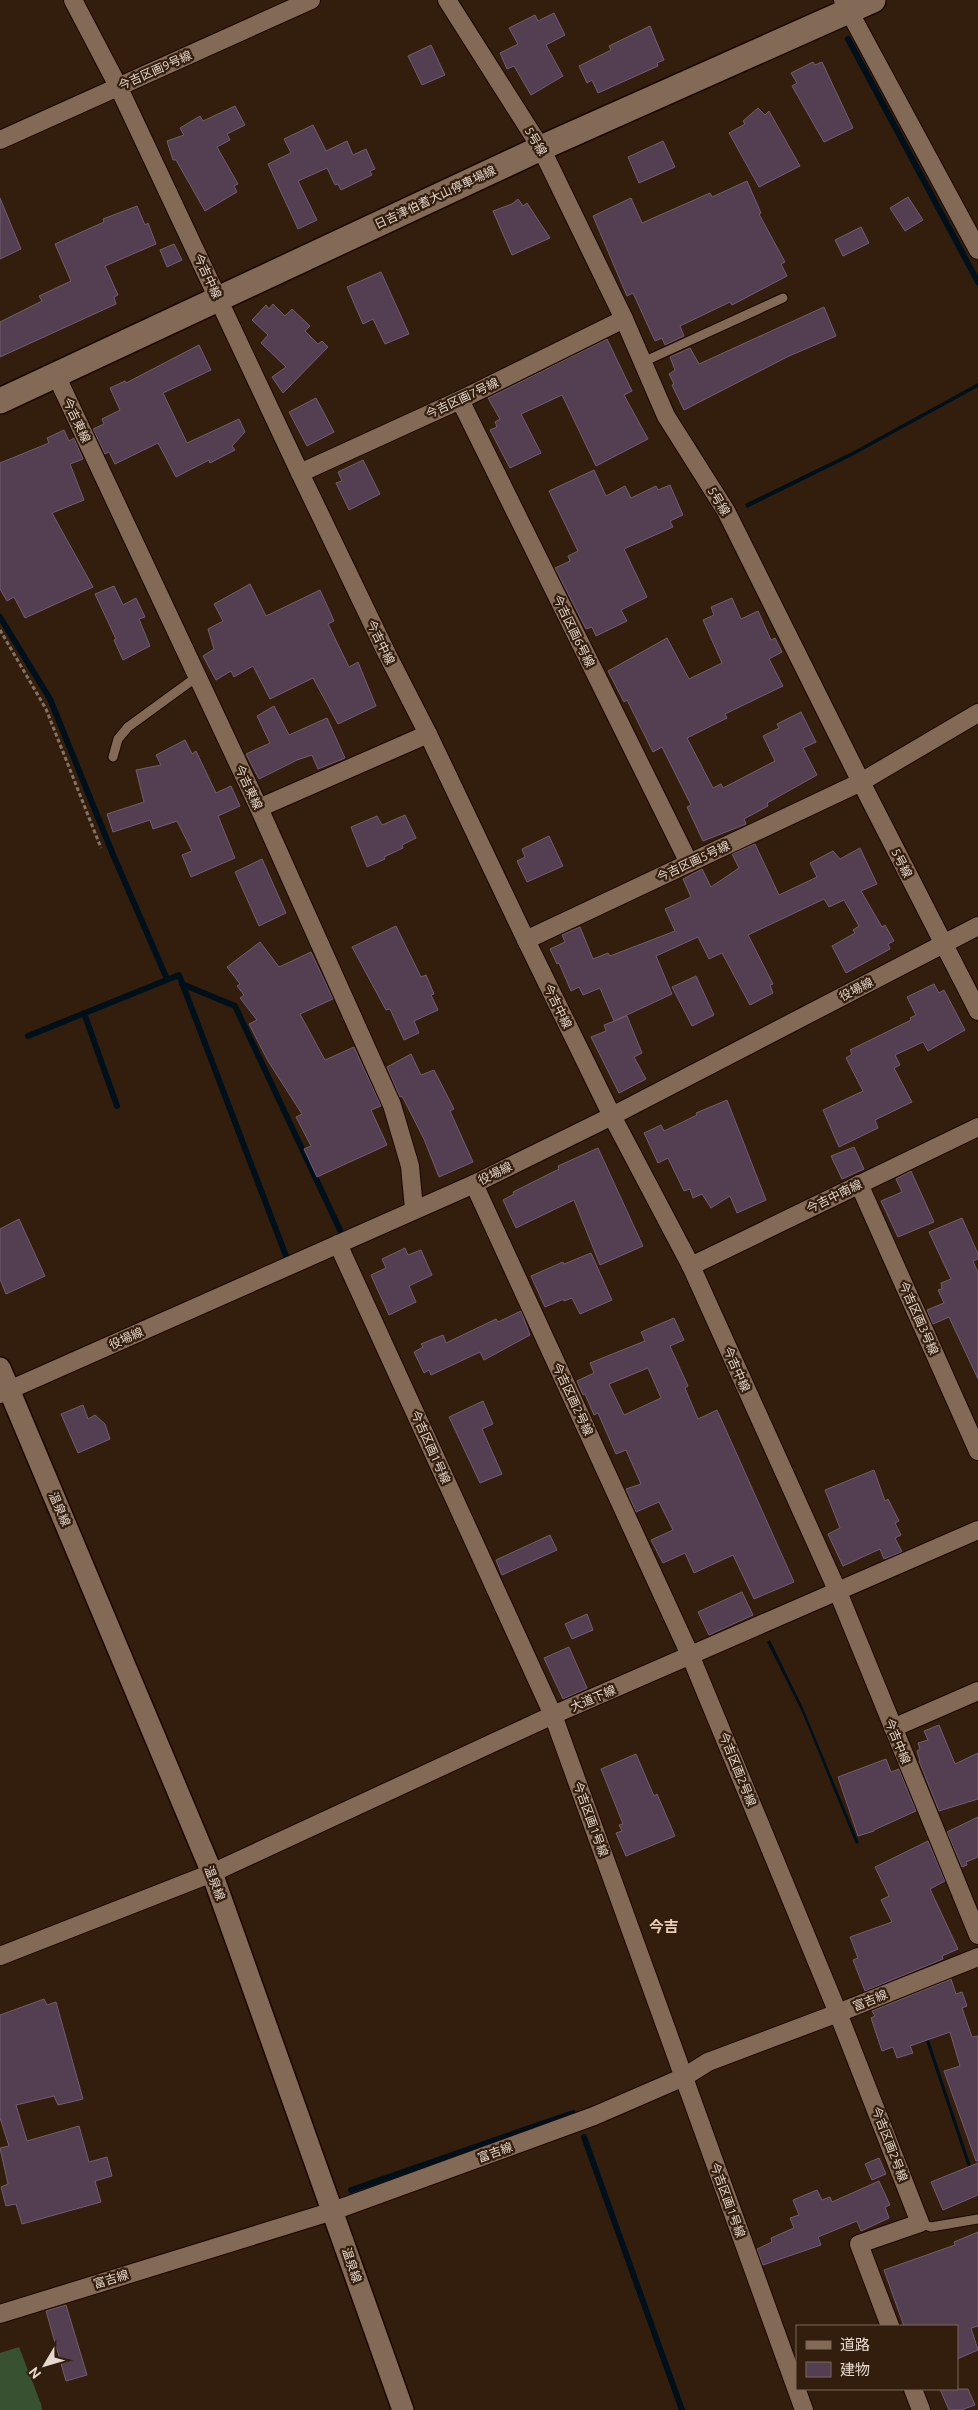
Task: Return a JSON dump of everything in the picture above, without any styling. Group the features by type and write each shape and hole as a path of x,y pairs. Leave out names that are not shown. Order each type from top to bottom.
{"main road":[{"name":"日吉津伯耆大山停車場線","path":"0,401 846,6 873,0"}],"street":[{"name":"今吉中線","path":"73,0 118,86 300,473 387,654 428,734 526,940 612,1116 691,1266 838,1592 978,1935"},
{"name":"今吉区画9号線","path":"0,140 310,0"},
{"name":"5号線","path":"447,0 541,148 624,319 666,416 726,511 978,1011"},
{"path":"846,6 978,250"},
{"name":"今吉区画7号線","path":"300,473 460,400 624,319"},
{"name":"今吉東線","path":"56,375 259,808 392,1104 410,1166 414,1208"},
{"name":"今吉区画6号線","path":"460,400 689,863"},
{"name":"今吉区画5号線","path":"526,940 861,782 978,713"},
{"path":"259,808 428,734"},
{"name":"役場線","path":"5,1392 338,1244 414,1208 474,1184 612,1116 978,926"},
{"name":"今吉中南線","path":"691,1266 978,1126"},
{"name":"今吉区画2号線","path":"474,1184 691,1657 838,2013 919,2224"},
{"name":"今吉区画3号線","path":"859,1184 978,1451"},
{"name":"今吉区画1号線","path":"338,1244 553,1715 796,2388"},
{"name":"温泉線","path":"0,1368 5,1392 212,1873 334,2211 403,2410"},
{"name":"大道下線","path":"0,1956 212,1873 553,1715 691,1657 978,1530"},
{"path":"892,1728 978,1691"},
{"name":"富吉線","path":"0,2314 334,2211 594,2116 684,2077 708,2062 978,1957"},
{"path":"890,2325 859,2244 919,2224"},
{"name":"今吉区画1号線","path":"797,2390 804,2410"},
{"path":"913,2390 921,2410"}],"lane":[{"path":"643,362 783,298"},
{"path":"113,757 118,739 128,727 198,676"},
{"path":"919,2224 931,2227 978,2219"}],"path":[{"path":"0,630 46,709 100,848"}],"green space":[{"path":"19,2347 42,2410 0,2410 0,2353"}],"water":[{"path":"978,383 978,387 850,457 747,508 745,504 852,452"},
{"path":"770,1640 803,1708 859,1843 856,1844 802,1712 767,1642"},
{"path":"913,1992 977,2184 974,2185 910,1993"}],"building":[{"path":"554,13 565,35 546,45 563,76 531,95 514,66 507,69 500,53 518,44 509,28 535,15 538,21"},
{"path":"650,26 664,60 657,63 658,66 598,93 592,80 587,83 579,66 611,50 609,46"},
{"path":"431,45 445,75 422,85 408,56"},
{"path":"813,62 815,65 822,62 853,128 824,142 792,86 797,83 791,73"},
{"path":"235,106 245,125 227,134 230,140 217,147 238,184 234,186 237,192 205,211 176,160 173,160 167,141 184,135 180,128 200,116 203,121"},
{"path":"758,108 765,115 769,111 800,166 759,187 729,133 745,124 743,121"},
{"path":"313,125 326,151 347,141 353,155 366,149 375,169 370,171 372,175 341,190 338,184 335,185 327,168 298,181 317,220 298,229 268,164 291,153 284,139"},
{"path":"663,141 675,167 639,183 628,157"},
{"path":"747,181 761,213 759,214 785,262 781,264 787,276 732,305 730,302 680,326 684,336 665,345 662,338 655,341 633,293 627,296 593,216 631,198 642,223 710,193 712,197"},
{"path":"908,197 923,220 905,231 890,208"},
{"path":"0,198 21,249 0,259"},
{"path":"518,199 523,206 527,203 550,238 512,255 493,211 512,204"},
{"path":"137,206 145,225 148,223 156,244 105,266 118,295 114,297 116,304 0,357 0,322 42,301 39,296 71,281 55,244 104,222 103,219"},
{"path":"861,227 869,243 843,256 835,240"},
{"path":"174,244 182,260 167,267 160,250"},
{"path":"381,272 409,334 385,344 373,319 363,324 347,287"},
{"path":"273,304 285,316 292,309 310,326 305,331 318,344 322,341 328,347 283,393 272,377 286,367 261,343 268,335 252,320 266,305 269,309"},
{"path":"824,307 836,336 789,356 684,410 669,374 675,370 670,357 690,348 699,364"},
{"path":"607,339 632,391 624,395 648,439 596,466 562,395 521,414 541,453 510,468 490,430 497,427 495,422 500,419 488,398"},
{"path":"199,345 211,370 163,393 187,443 239,419 245,432 232,446 235,450 210,463 209,460 176,477 158,443 115,464 109,452 105,454 93,429 104,424 102,419 120,410 110,388 125,381 126,383"},
{"path":"316,398 334,432 307,446 289,412"},
{"path":"64,430 69,441 74,438 83,459 70,464 84,500 52,513 93,587 25,618 14,597 7,601 0,589 0,463 49,443 47,438"},
{"path":"363,460 380,494 349,510 336,483 342,481 338,472"},
{"path":"594,470 606,496 625,486 631,498 656,486 658,490 670,485 683,515 670,521 673,527 624,549 647,597 621,610 627,621 596,636 592,627 586,629 555,568 570,561 568,556 578,551 549,491"},
{"path":"250,584 266,616 320,590 334,621 328,624 349,667 358,662 376,706 338,724 313,678 270,699 253,666 234,677 231,671 216,680 203,656 214,649 208,629 223,621 214,604"},
{"path":"114,586 123,605 136,598 145,617 139,619 150,646 123,660 114,640 116,639 95,594"},
{"path":"732,598 741,619 758,611 771,640 775,638 782,652 769,659 783,686 725,714 727,718 687,738 713,788 721,784 723,788 775,761 763,736 779,728 777,724 801,712 816,742 803,748 817,775 767,803 768,806 744,819 746,824 703,841 687,807 691,805 662,747 653,752 627,700 624,702 608,671 667,638 689,679 722,663 703,620 714,615 711,607"},
{"path":"274,706 289,735 327,718 345,758 318,769 312,755 297,760 259,779 246,754 270,743 257,716"},
{"path":"185,740 192,754 196,751 216,793 231,786 240,806 218,816 235,858 191,877 182,855 192,851 177,821 153,829 150,820 113,832 107,814 144,802 136,770 161,765 156,755"},
{"path":"405,815 416,838 402,845 403,848 384,857 385,859 367,867 351,827 377,816 382,825"},
{"path":"549,836 563,866 527,882 517,861 525,857 522,849"},
{"path":"755,844 779,895 817,877 810,863 833,851 840,859 860,848 877,884 861,891 882,927 885,925 894,941 888,944 890,949 846,973 832,946 855,933 853,930 859,926 844,900 829,907 824,899 748,935 773,984 770,985 773,993 750,1005 722,953 709,959 698,937 656,956 672,994 614,1021 600,988 583,995 579,987 571,991 559,963 557,964 550,949 565,942 562,935 580,927 593,959 608,953 610,956 675,931 665,909 691,897 683,879 702,869 711,887 739,868 732,854"},
{"path":"262,859 286,913 259,926 235,872"},
{"path":"396,926 421,977 426,975 434,994 431,995 438,1010 414,1021 419,1033 404,1040 390,1009 386,1010 352,947"},
{"path":"260,942 279,967 311,952 333,999 300,1014 325,1060 354,1047 381,1106 371,1110 387,1145 317,1177 304,1149 311,1146 296,1117 302,1114 268,1061 249,1024 257,1020 240,998 244,995 237,986 240,984 227,967"},
{"path":"696,976 714,1015 692,1026 672,987"},
{"path":"934,984 939,993 944,990 965,1030 928,1051 923,1042 895,1055 900,1065 894,1068 912,1102 875,1120 878,1128 839,1147 823,1110 863,1091 846,1058 852,1054 850,1050 911,1020 910,1018 916,1015 907,997"},
{"path":"627,1016 642,1053 634,1057 646,1079 619,1093 591,1037 606,1031 604,1025"},
{"path":"411,1054 421,1075 434,1070 454,1109 450,1111 473,1162 439,1177 424,1139 402,1096 400,1097 387,1067"},
{"path":"727,1100 766,1200 737,1213 730,1196 711,1208 702,1194 693,1198 690,1189 684,1191 668,1158 658,1163 644,1133 661,1125 664,1131 697,1115 696,1113"},
{"path":"854,1147 864,1169 842,1179 831,1156"},
{"path":"598,1148 643,1246 600,1265 574,1200 516,1228 503,1200 514,1194 513,1192 559,1169 558,1166"},
{"path":"911,1171 934,1222 898,1237 881,1201 902,1192 896,1179"},
{"path":"962,1218 978,1254 978,1259 973,1261 978,1273 978,1379 949,1317 933,1324 927,1310 944,1303 938,1290 942,1289 941,1283 951,1279 929,1232"},
{"path":"19,1219 45,1276 6,1294 0,1279 0,1229"},
{"path":"405,1248 408,1255 421,1250 432,1275 409,1286 416,1302 389,1315 371,1275 386,1268 382,1259"},
{"path":"591,1253 612,1300 580,1314 572,1298 564,1301 564,1299 545,1307 531,1276 563,1262 564,1264"},
{"path":"521,1311 530,1335 484,1360 480,1352 431,1375 429,1370 424,1373 414,1352 423,1347 421,1344 443,1335 446,1343 496,1319 498,1322"},
{"path":"674,1318 684,1340 670,1346 688,1386 685,1388 698,1419 717,1410 794,1582 754,1599 733,1555 694,1573 685,1553 663,1563 651,1540 673,1530 659,1502 636,1512 626,1489 641,1484 626,1450 616,1454 598,1413 594,1415 577,1381 594,1373 590,1363 645,1341 641,1332","holes":["648,1368 661,1398 624,1415 609,1384"]},
{"path":"483,1401 493,1424 482,1429 502,1474 480,1483 449,1417"},
{"path":"83,1405 88,1419 95,1415 105,1424 110,1439 78,1453 61,1414"},
{"path":"874,1470 885,1501 888,1499 899,1521 895,1523 901,1535 895,1538 902,1552 884,1559 880,1549 843,1566 828,1534 840,1528 825,1490"},
{"path":"550,1535 557,1550 502,1575 496,1560"},
{"path":"742,1592 753,1615 709,1635 698,1612"},
{"path":"587,1614 593,1630 572,1639 565,1624"},
{"path":"569,1647 587,1688 563,1699 544,1658"},
{"path":"939,1725 955,1764 978,1753 978,1799 939,1811 919,1761 917,1751 920,1749 918,1743 928,1740 924,1731"},
{"path":"636,1754 654,1796 657,1794 675,1836 626,1856 616,1833 622,1831 619,1825 623,1824 601,1769"},
{"path":"886,1759 891,1772 899,1769 916,1811 874,1831 858,1836 838,1777"},
{"path":"978,1817 978,1857 966,1862 967,1865 962,1867 947,1832"},
{"path":"928,1841 945,1881 930,1889 958,1949 942,1956 943,1959 865,1991 853,1960 858,1958 850,1937 892,1922 881,1900 889,1896 875,1867"},
{"path":"951,1979 956,1994 962,1992 967,2006 962,2008 972,2037 978,2036 978,2161 976,2161 944,2071 960,2066 950,2032 910,2046 913,2053 897,2058 893,2047 882,2051 871,2018 875,2016 872,2011"},
{"path":"44,1999 47,2005 56,2002 83,2099 58,2105 54,2096 16,2105 27,2141 79,2126 89,2162 107,2157 112,2176 95,2181 101,2202 22,2224 16,2204 6,2206 1,2187 8,2184 0,2148 9,2146 0,2118 0,2015"},
{"path":"879,2158 886,2174 872,2180 865,2164"},
{"path":"978,2163 978,2195 943,2210 931,2182"},
{"path":"879,2181 890,2205 885,2207 889,2218 861,2231 857,2221 818,2237 821,2245 763,2265 757,2249 772,2242 771,2238 794,2228 790,2218 799,2215 793,2200 817,2190 822,2200 830,2197 832,2202"},
{"path":"978,2232 978,2326 971,2328 978,2350 958,2359 958,2325 904,2325 884,2270 955,2245 954,2242"},
{"path":"66,2305 87,2375 66,2381 46,2311"},
{"path":"968,2389 975,2405 961,2410 949,2410 940,2390"}],"waterway":[{"path":"848,39 978,282"},
{"path":"0,617 50,699 114,857 167,979"},
{"path":"28,1036 179,975 286,1256"},
{"path":"182,984 235,1006 340,1230"},
{"path":"84,1013 117,1106"},
{"path":"351,2190 573,2113"},
{"path":"584,2137 682,2410"}],"district":[{"name":"今吉","path":"664,1926"}]}
